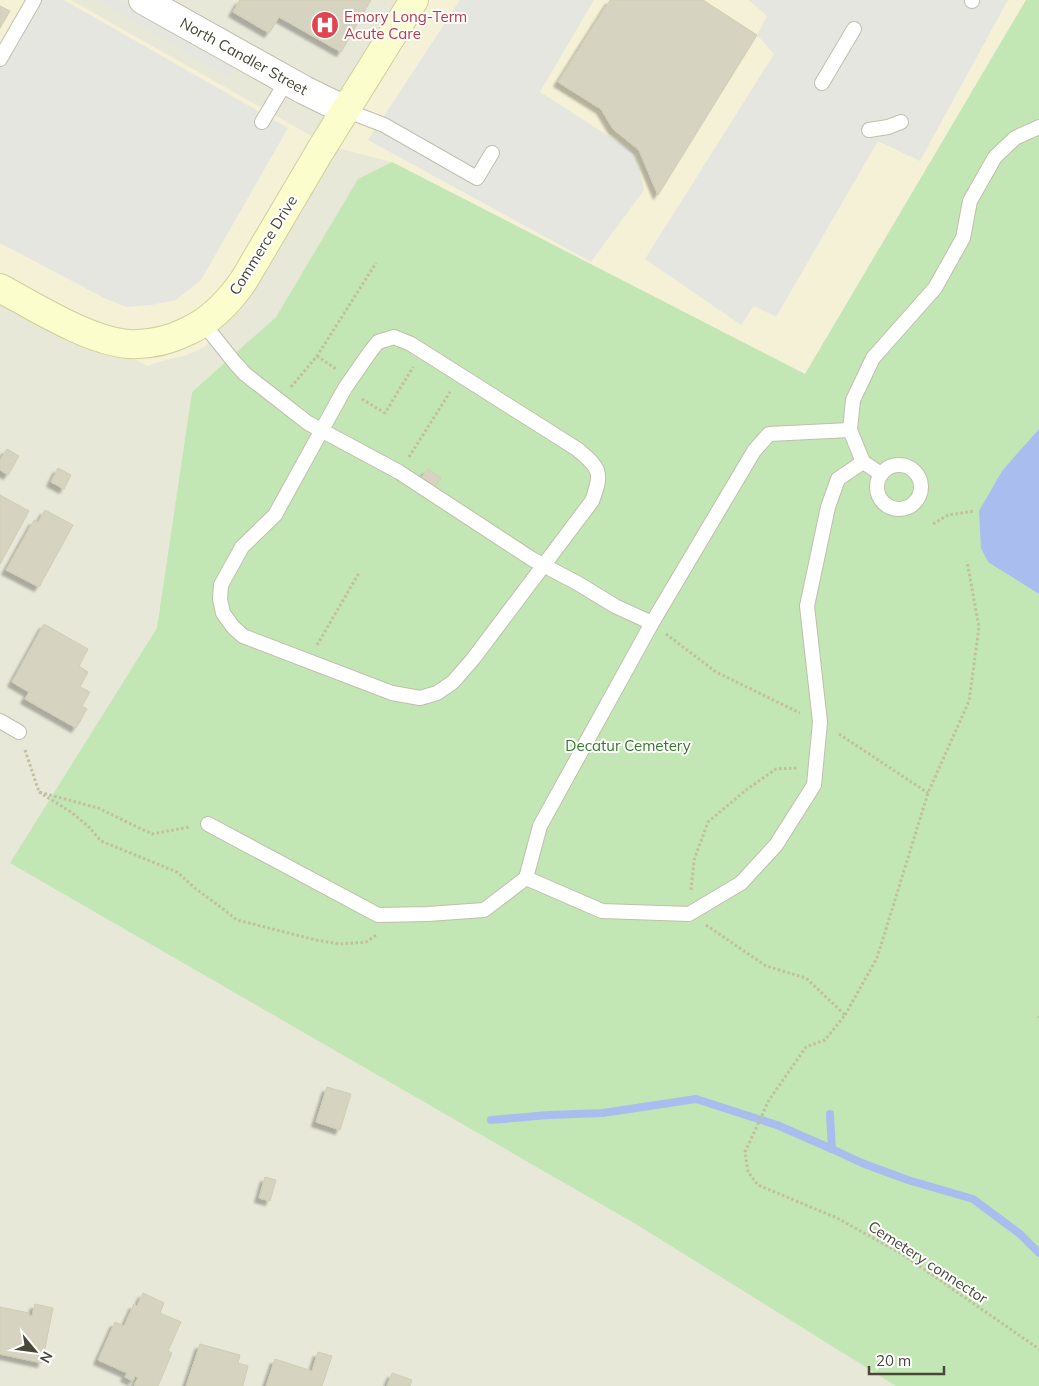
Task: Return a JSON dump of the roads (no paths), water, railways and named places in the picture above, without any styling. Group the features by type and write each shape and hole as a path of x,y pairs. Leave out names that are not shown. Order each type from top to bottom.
{"main road":[{"name":"Commerce Drive","path":"0,288 84,332 128,344 143,344 172,338 188,332 203,323 220,310 237,291 414,0"}],"street":[{"name":"North Candler Street","path":"143,0 287,80 346,110"}],"lane":[{"path":"0,59 34,0"},
{"path":"822,83 854,29"},
{"path":"262,122 287,80"},
{"path":"346,110 384,125 477,178 492,153"},
{"path":"869,130 888,127 900,122"},
{"path":"880,474 863,462 850,430 853,400 872,358 936,288 963,238 970,201 995,157 1015,138 1039,127"},
{"path":"203,323 245,374 308,423 399,472 532,559 615,606 652,623"},
{"path":"394,337 411,344 577,449 596,468 599,476 592,500 543,565 473,659 453,682 437,693 420,698 392,693 244,636 233,627 223,612 220,599 221,585 242,547 275,515 345,388 378,342 394,337"},
{"path":"208,824 378,915 484,910 526,878 540,826 652,623 754,451 769,434 850,430"},
{"path":"526,878 602,910 689,914 741,883 776,845 814,785 820,722 807,606 828,507 838,479 863,462"},
{"path":"0,721 19,732"}],"water":[{"path":"1039,429 1039,594 988,562 981,548 979,511 1002,471"}],"waterway":[{"path":"491,1120 603,1113 696,1099 777,1125 832,1149"},
{"path":"830,1114 832,1149 862,1163 908,1180 973,1199 1020,1234 1039,1253"}],"place":[{"name":"Emory Long-Term Acute Care","path":"325,25"}],"park label":[{"name":"Decatur Cemetery","path":"628,745"}]}
